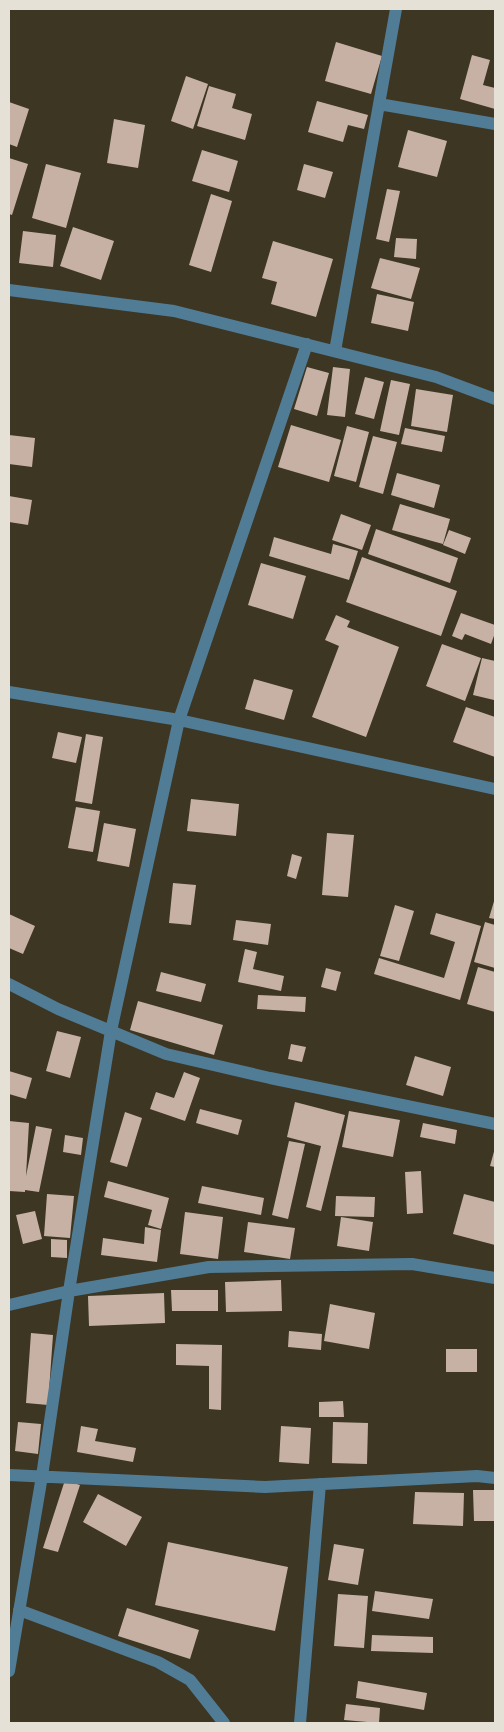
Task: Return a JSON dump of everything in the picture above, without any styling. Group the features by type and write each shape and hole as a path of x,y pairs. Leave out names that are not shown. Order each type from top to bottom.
{"street":[{"path":"335,351 396,9"},
{"path":"379,104 495,124"},
{"path":"9,290 174,311 436,377 495,399"},
{"path":"9,1671 42,1476 69,1291 111,1031 178,720 307,344"},
{"path":"9,692 178,720 495,789"},
{"path":"9,984 58,1009 166,1054 270,1078 495,1124"},
{"path":"9,1304 69,1291 209,1268 412,1264 495,1278"},
{"path":"9,1474 265,1487 477,1476 495,1478"},
{"path":"300,1723 320,1484"},
{"path":"19,1610 158,1662 190,1680 224,1723"}],"building":[{"path":"336,42 382,56 371,94 325,81"},
{"path":"472,55 490,60 483,85 495,88 495,109 460,99"},
{"path":"186,76 208,84 193,129 171,121"},
{"path":"209,86 236,94 232,108 252,114 245,140 197,126"},
{"path":"317,101 368,115 364,129 348,125 343,142 308,132"},
{"path":"9,102 29,109 17,147 9,144"},
{"path":"114,119 145,125 138,168 107,163"},
{"path":"408,130 447,141 437,177 398,167"},
{"path":"202,150 238,161 229,192 192,181"},
{"path":"9,158 28,164 12,215 9,214"},
{"path":"46,164 81,173 66,228 32,218"},
{"path":"304,164 333,172 325,198 297,190"},
{"path":"387,189 400,191 389,242 376,239"},
{"path":"211,194 232,201 211,272 189,265"},
{"path":"73,227 114,241 101,280 60,266"},
{"path":"23,231 56,235 53,267 19,263"},
{"path":"396,238 417,239 416,259 394,257"},
{"path":"273,241 333,259 316,317 271,304 277,282 262,278"},
{"path":"380,258 420,268 411,299 371,288"},
{"path":"377,294 414,302 408,331 371,323"},
{"path":"307,367 329,373 317,416 294,409"},
{"path":"333,367 350,369 345,417 327,415"},
{"path":"365,377 384,382 374,419 355,414"},
{"path":"391,380 410,384 399,435 380,431"},
{"path":"416,389 453,395 447,432 411,426"},
{"path":"291,425 341,440 329,482 278,467"},
{"path":"347,426 369,432 356,482 334,476"},
{"path":"405,428 445,436 442,452 401,444"},
{"path":"9,435 35,438 32,467 9,464"},
{"path":"373,436 397,442 383,494 359,487"},
{"path":"397,473 440,485 434,508 391,495"},
{"path":"9,496 32,500 28,525 9,522"},
{"path":"400,504 450,519 443,544 392,530"},
{"path":"341,514 371,525 362,550 332,540"},
{"path":"376,529 458,558 450,583 368,554"},
{"path":"449,530 471,538 465,554 443,545"},
{"path":"274,537 331,554 333,544 358,551 349,580 269,556"},
{"path":"362,557 457,591 441,636 346,602"},
{"path":"261,563 306,576 293,619 248,605"},
{"path":"461,613 495,625 495,633 491,644 465,634 462,640 452,636"},
{"path":"336,615 350,621 347,627 399,647 366,737 312,717 339,646 325,640"},
{"path":"442,644 481,658 465,701 426,686"},
{"path":"482,658 495,661 494,700 473,695"},
{"path":"254,679 293,690 284,720 245,709"},
{"path":"466,707 495,717 495,757 453,742"},
{"path":"58,732 82,737 76,763 52,758"},
{"path":"86,734 103,737 92,804 75,801"},
{"path":"191,799 239,804 236,836 187,831"},
{"path":"76,807 100,811 93,852 68,848"},
{"path":"104,823 136,829 129,867 97,861"},
{"path":"327,833 354,835 348,897 322,895"},
{"path":"292,854 302,857 296,879 287,876"},
{"path":"173,883 196,885 191,925 169,923"},
{"path":"495,898 495,919 489,918"},
{"path":"395,905 414,911 399,961 380,956"},
{"path":"436,913 481,926 460,1000 374,974 379,958 444,978 455,942 430,934"},
{"path":"9,914 35,926 23,954 9,948"},
{"path":"236,920 271,924 268,945 233,940"},
{"path":"485,922 495,925 495,968 474,962"},
{"path":"245,949 257,952 253,969 284,976 281,991 238,982"},
{"path":"478,967 495,972 495,1012 467,1004"},
{"path":"326,968 341,972 336,991 321,987"},
{"path":"161,972 206,984 201,1002 156,991"},
{"path":"258,995 306,997 305,1012 257,1009"},
{"path":"138,1001 223,1025 214,1055 130,1030"},
{"path":"57,1031 81,1037 70,1078 46,1071"},
{"path":"291,1044 306,1047 302,1062 288,1059"},
{"path":"415,1056 451,1067 443,1096 406,1085"},
{"path":"9,1071 32,1078 26,1099 9,1094"},
{"path":"184,1072 200,1078 185,1121 150,1109 156,1092 174,1098"},
{"path":"295,1102 345,1115 321,1211 306,1207 321,1146 287,1137"},
{"path":"200,1109 242,1120 238,1135 196,1123"},
{"path":"349,1111 400,1120 393,1157 342,1147"},
{"path":"125,1112 142,1118 127,1167 110,1162"},
{"path":"9,1121 29,1123 26,1176 36,1126 52,1129 39,1192 25,1190 25,1192 9,1191"},
{"path":"423,1123 457,1130 455,1144 420,1137"},
{"path":"65,1135 83,1138 81,1155 63,1152"},
{"path":"289,1141 305,1144 288,1219 272,1215"},
{"path":"495,1148 495,1167 490,1166"},
{"path":"421,1171 423,1213 407,1214 405,1172"},
{"path":"108,1181 169,1198 161,1229 148,1225 152,1210 104,1197"},
{"path":"202,1186 264,1198 261,1215 198,1203"},
{"path":"47,1194 74,1196 70,1238 44,1236"},
{"path":"464,1194 495,1202 495,1245 453,1234"},
{"path":"336,1196 375,1197 374,1217 335,1216"},
{"path":"35,1211 42,1239 23,1244 16,1215"},
{"path":"185,1212 223,1217 218,1259 180,1254"},
{"path":"341,1217 373,1222 369,1251 337,1246"},
{"path":"248,1222 295,1228 290,1259 244,1252"},
{"path":"145,1227 161,1230 157,1262 101,1255 103,1238 144,1244"},
{"path":"51,1239 67,1240 67,1258 51,1257"},
{"path":"281,1280 282,1311 226,1312 225,1282"},
{"path":"171,1290 218,1290 218,1311 172,1311"},
{"path":"164,1293 165,1323 89,1326 88,1296"},
{"path":"330,1304 375,1313 369,1349 324,1341"},
{"path":"289,1331 322,1334 321,1350 288,1347"},
{"path":"31,1333 53,1335 48,1405 26,1403"},
{"path":"176,1344 222,1345 221,1410 209,1409 209,1366 176,1365"},
{"path":"446,1349 477,1349 477,1372 446,1372"},
{"path":"343,1401 344,1417 319,1417 319,1402"},
{"path":"18,1422 41,1424 38,1454 15,1451"},
{"path":"333,1422 368,1423 367,1464 332,1463"},
{"path":"81,1426 98,1429 95,1441 136,1448 133,1462 77,1452"},
{"path":"281,1426 311,1428 309,1464 279,1462"},
{"path":"65,1480 80,1485 58,1552 43,1548"},
{"path":"473,1490 495,1490 495,1521 474,1521"},
{"path":"415,1492 464,1493 463,1526 413,1524"},
{"path":"98,1494 142,1517 126,1546 83,1522"},
{"path":"168,1542 288,1567 275,1631 155,1605"},
{"path":"334,1544 364,1549 358,1585 328,1580"},
{"path":"375,1591 433,1599 429,1619 372,1611"},
{"path":"338,1594 368,1596 364,1648 334,1646"},
{"path":"127,1608 199,1630 190,1659 118,1636"},
{"path":"372,1635 433,1637 433,1653 371,1651"},
{"path":"358,1681 427,1693 424,1710 356,1698"},
{"path":"346,1704 380,1708 379,1723 344,1720"}]}
